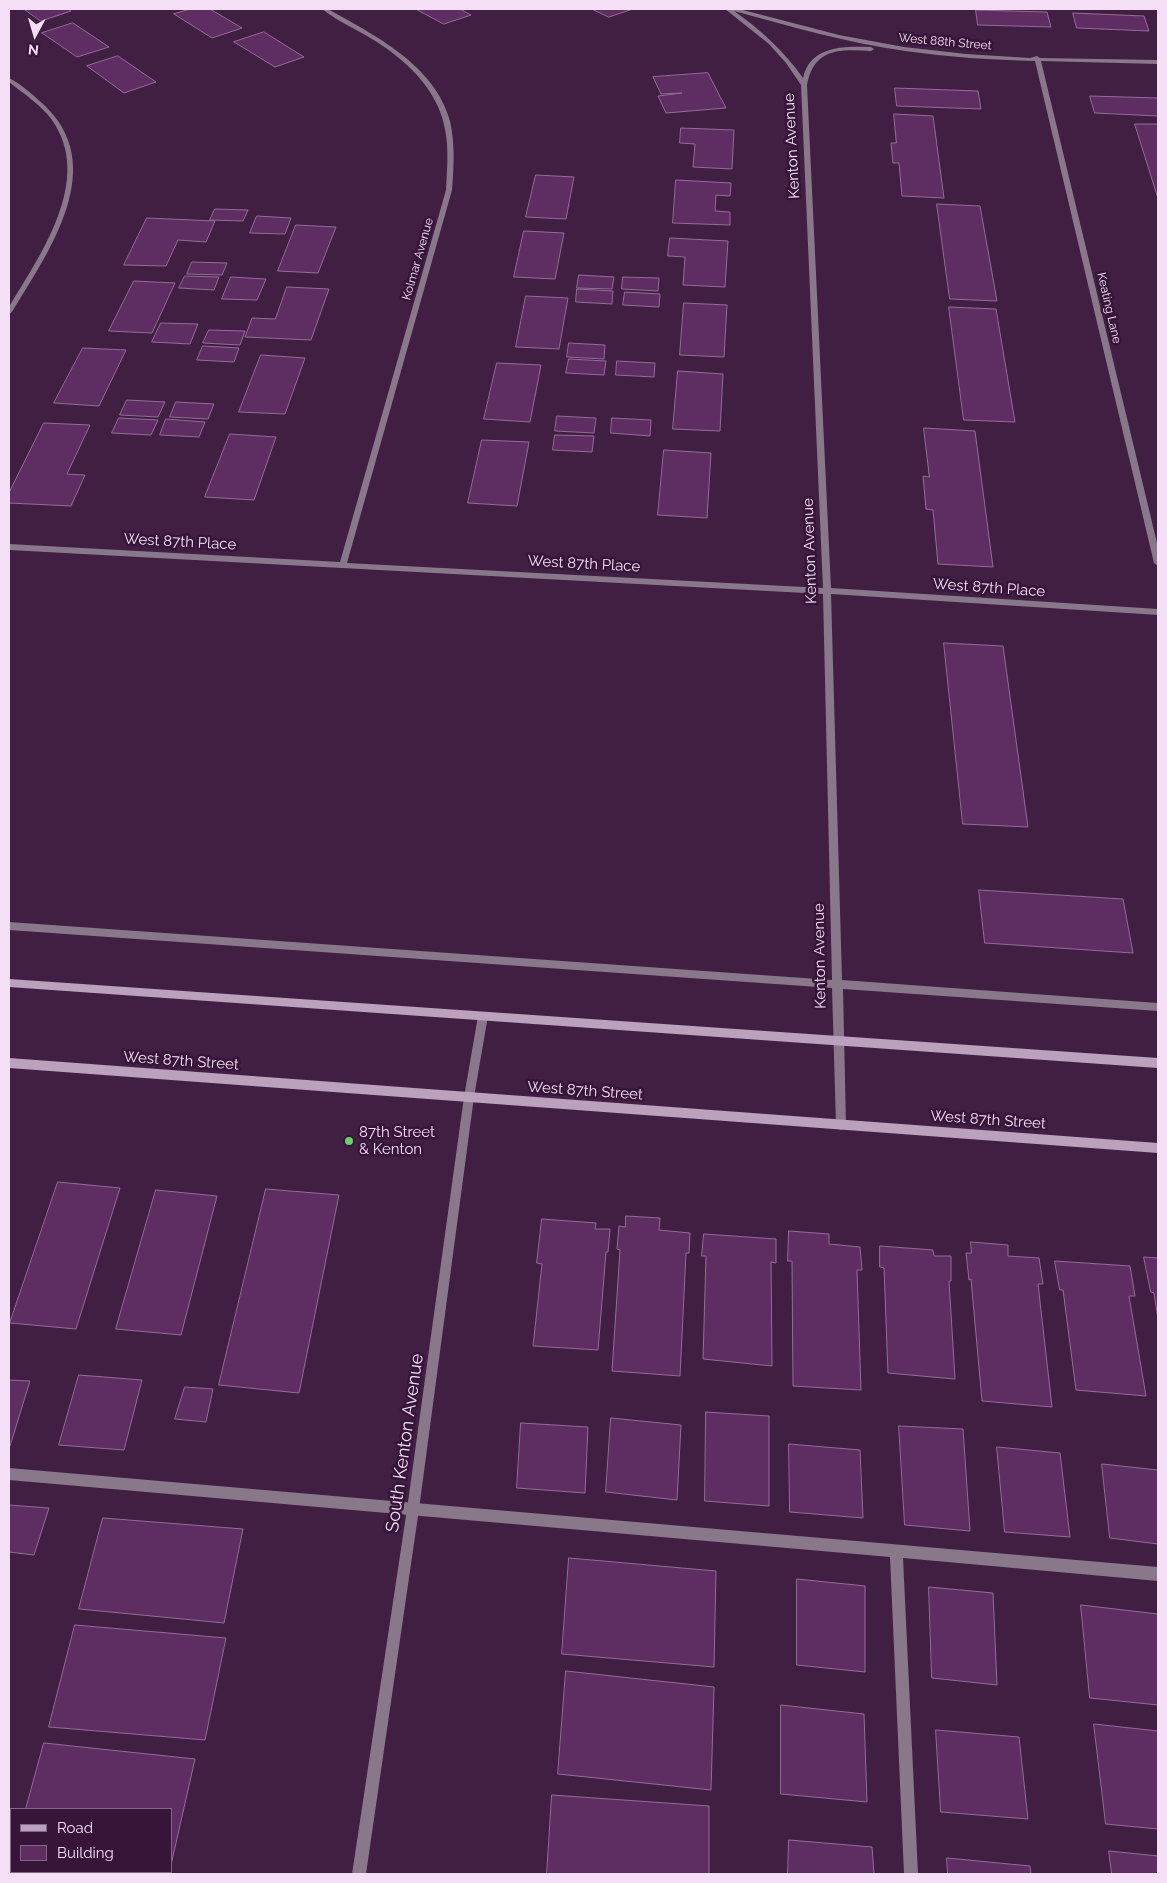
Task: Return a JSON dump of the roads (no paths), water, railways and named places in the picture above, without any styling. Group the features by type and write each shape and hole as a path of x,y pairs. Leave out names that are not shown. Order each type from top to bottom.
{"main road":[{"path":"9,983 1158,1063"},
{"name":"West 87th Street","path":"9,1063 1158,1148"}],"street":[{"name":"Kolmar Avenue","path":"325,9 394,52 416,72 432,91 443,111 451,160 449,190 343,564"},
{"name":"Kenton Avenue","path":"728,9 752,26 776,47 791,63 804,85 828,591 840,1125"},
{"name":"West 88th Street","path":"734,9 820,32 904,49 947,54 1158,62"},
{"path":"804,85 808,69 813,61 822,55 854,48 904,49"},
{"name":"Keating Lane","path":"1038,58 1158,563"},
{"path":"9,80 37,101 55,121 66,141 71,168 67,201 50,240 9,312"},
{"name":"West 87th Place","path":"9,546 828,591 1158,612"},
{"path":"9,926 1158,1007"},
{"name":"South Kenton Avenue","path":"359,1874 483,1016"},
{"path":"9,1474 1158,1574"},
{"path":"896,1551 911,1874"}],"place":[{"name":"87th Street & Kenton","path":"349,1141"}]}
